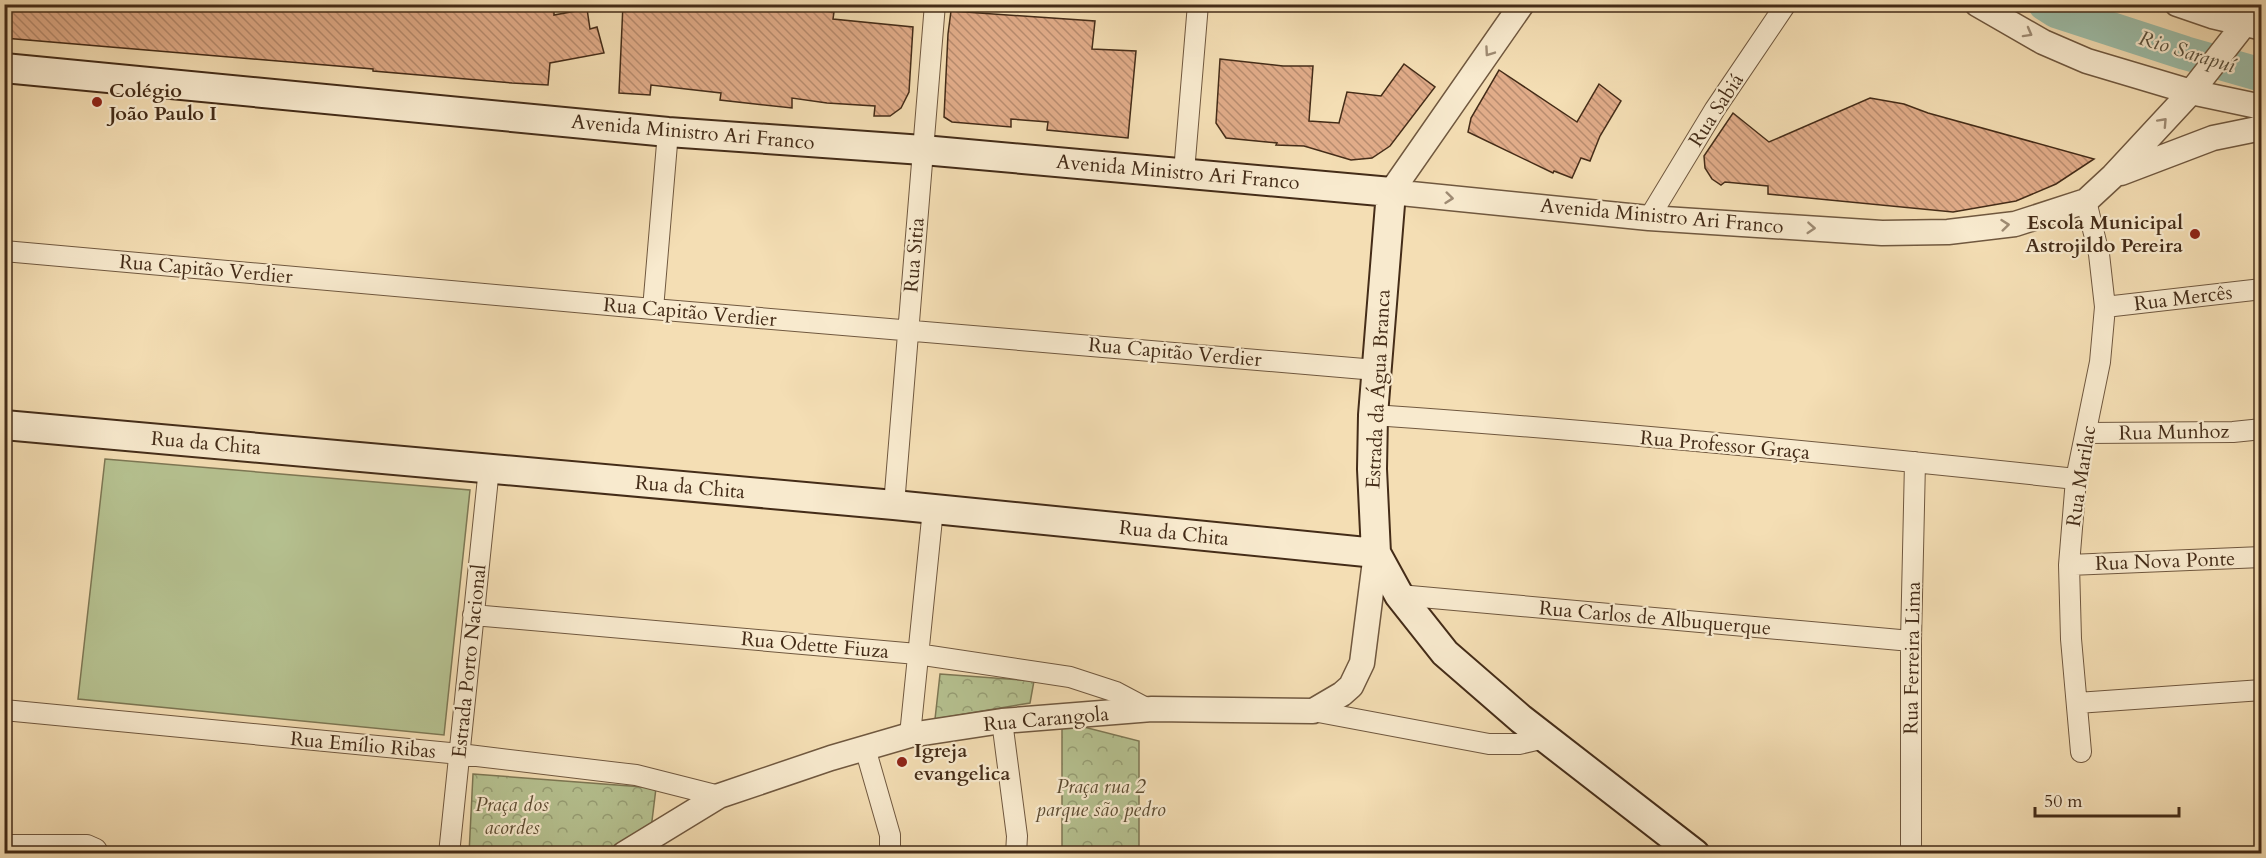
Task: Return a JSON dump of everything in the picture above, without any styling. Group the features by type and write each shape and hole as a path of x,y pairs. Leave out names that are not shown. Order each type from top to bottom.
{"main road":[{"name":"Avenida Ministro Ari Franco","path":"4,68 668,132 923,150 1391,192"},
{"name":"Estrada da Água Branca","path":"1391,192 1373,415 1372,489 1376,553 1399,595 1445,653 1681,849"},
{"name":"Rua da Chita","path":"4,425 933,509 1376,553"}],"street":[{"name":"Rua Sitia","path":"894,506 935,4"},
{"path":"1184,172 1198,4"},
{"path":"1391,192 1522,4"},
{"name":"Rua Sabiá","path":"1649,218 1715,109 1786,4"},
{"path":"1977,4 2043,42 2087,60 2196,85 2262,107"},
{"path":"2177,4 2246,30"},
{"name":"Avenida Ministro Ari Franco","path":"1391,192 1649,218 1882,233 1948,232 2015,224 2086,201 2113,176 2246,30 2260,4"},
{"path":"2113,176 2213,138 2262,128"},
{"path":"653,309 668,132"},
{"name":"Rua Marilac","path":"2081,752 2071,639 2069,565 2076,479 2100,362 2105,307 2099,254 2086,201"},
{"name":"Rua Capitão Verdier","path":"4,251 1376,370"},
{"name":"Rua Mercês","path":"2105,307 2262,289"},
{"name":"Rua Professor Graça","path":"1373,415 1915,462 2076,479"},
{"name":"Rua Munhoz","path":"2087,433 2233,432 2262,429"},
{"name":"Rua Ferreira Lima","path":"1911,854 1911,641 1915,462"},
{"name":"Estrada Porto Nacional","path":"449,854 489,468"},
{"path":"910,735 933,509"},
{"path":"1313,711 1342,694 1351,686 1360,670 1376,553"},
{"name":"Rua Nova Ponte","path":"2069,565 2262,557"},
{"name":"Rua Carlos de Albuquerque","path":"1399,595 1911,641"},
{"name":"Rua Odette Fiuza","path":"473,615 917,654 1070,677 1116,692 1150,710"},
{"path":"2077,703 2262,690"},
{"name":"Rua Carangola","path":"624,854 719,796 910,735 1002,721 1150,710 1313,711"},
{"name":"Rua Emílio Ribas","path":"4,711 460,754 636,776 675,783 719,796"},
{"path":"1313,711 1489,744 1519,744 1545,738"},
{"path":"1002,721 1017,837 1016,854"},
{"path":"865,748 890,835 890,854"},
{"path":"4,845 87,845 96,849 99,854"}],"green space":[{"path":"105,459 470,490 444,735 78,699"},
{"path":"940,674 1034,681 1030,703 935,719"},
{"name":"Praça rua 2 parque são pedro","path":"1062,725 1076,725 1139,741 1139,853 1062,854"},
{"name":"Praça dos acordes","path":"473,774 656,788 651,829 607,853 469,854"}],"building":[{"path":"4,4 554,4 554,15 587,9 590,29 597,27 604,53 550,63 548,85 512,83 4,38"},
{"path":"623,4 749,4 834,12 833,19 913,27 909,92 901,108 890,116 874,116 875,106 792,98 792,108 720,100 721,93 651,85 650,95 619,93"},
{"path":"951,11 1095,21 1092,49 1136,51 1128,138 1047,130 1048,122 1011,119 1011,127 952,122 944,117"},
{"path":"1220,59 1283,66 1313,66 1309,121 1339,123 1347,92 1381,96 1404,64 1435,87 1390,146 1372,158 1351,160 1304,146 1276,145 1277,143 1226,138 1216,123"},
{"path":"1499,70 1577,122 1599,84 1621,101 1600,136 1590,161 1581,158 1572,178 1554,171 1553,173 1468,132 1471,118"},
{"path":"1870,98 1904,104 1928,113 2094,159 2056,184 2016,201 1953,212 1768,194 1768,186 1725,182 1721,185 1712,179 1705,168 1704,156 1733,113 1769,142"}],"waterway":[{"name":"Rio Sarapuí","path":"2045,4 2056,11 2185,53 2262,75"}],"place":[{"name":"Colégio João Paulo I","path":"97,102"},
{"name":"Escola Municipal Astrojildo Pereira","path":"2195,234"},
{"name":"Igreja evangelica","path":"902,762"}]}
